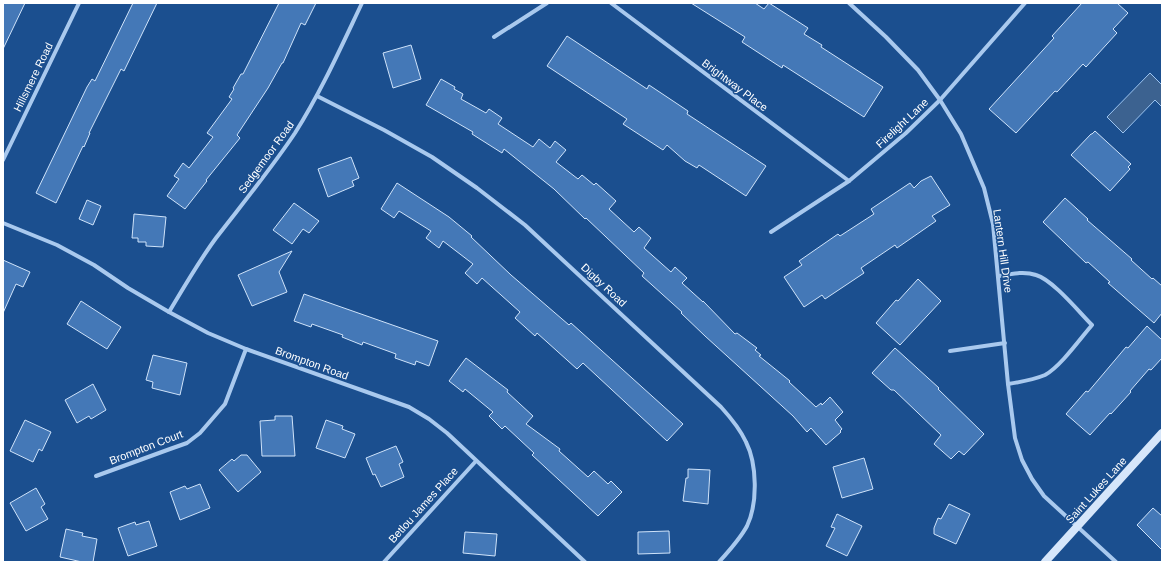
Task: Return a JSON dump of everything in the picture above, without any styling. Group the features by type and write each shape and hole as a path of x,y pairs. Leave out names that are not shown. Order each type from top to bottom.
{"street":[{"name":"Hillsmere Road","path":"3,160 79,3"},
{"name":"Sedgemoor Road","path":"169,312 194,270 294,134 317,96 362,3"},
{"path":"494,37 547,3"},
{"name":"Brightway Place","path":"612,3 848,181"},
{"name":"Lantern Hill Drive","path":"849,3 918,70 940,100 961,134 984,188 993,224 1008,384 1015,438 1022,460 1032,479 1044,496 1116,562"},
{"name":"Firelight Lane","path":"771,232 848,181 906,133 940,100 1025,3"},
{"name":"Digby Road","path":"317,96 384,130 432,158 477,188 525,225 721,407 737,425 747,443 752,460 755,482 754,502 748,525 733,547 719,562"},
{"name":"Brompton Road","path":"3,223 57,245 94,265 128,288 169,312 208,333 409,407 429,418 585,562"},
{"path":"999,276 1022,272 1037,275 1050,283 1092,325 1057,366 1046,374 1030,380 1008,384"},
{"path":"950,351 1005,343"},
{"name":"Brompton Court","path":"96,476 187,443 200,433 225,404 246,348"},
{"name":"Saint Lukes Lane","path":"1045,562 1162,433"},
{"name":"Betlou James Place","path":"384,562 476,461"}],"water":[{"path":"1150,73 1162,85 1162,107 1155,100 1123,133 1107,117"}],"building":[{"path":"3,3 25,3 3,49"},
{"path":"133,3 157,3 124,71 121,69 56,203 36,193 87,87 92,79 95,81"},
{"path":"279,3 316,3 305,25 301,23 283,63 237,135 240,138 185,209 167,196 179,179 174,176 183,163 189,168 213,137 207,133 232,99 229,97 234,89 233,88 241,74 243,74"},
{"path":"691,3 755,3 764,9 769,3 808,28 804,34 822,45 821,47 883,87 864,117 783,65 782,68 742,42 745,37"},
{"path":"1082,3 1117,3 1128,13 1113,29 1117,33 1086,67 1083,64 1057,92 1055,91 1016,133 989,109 1054,38 1052,36"},
{"path":"567,36 647,89 649,85 688,111 687,114 766,166 746,196 699,165 697,168 685,161 667,145 663,150 623,124 627,119 547,66"},
{"path":"411,45 421,79 393,88 383,53"},
{"path":"441,79 455,87 454,89 463,94 461,99 486,113 489,109 502,118 498,124 533,147 539,139 550,148 555,141 566,150 556,162 578,179 582,175 594,185 596,183 616,201 609,209 634,232 639,227 651,238 644,248 671,272 675,267 687,278 682,283 703,301 735,334 737,333 757,348 755,350 761,355 759,356 790,381 789,382 816,407 821,403 822,405 830,397 843,412 835,420 842,429 840,431 841,432 826,445 811,428 807,432 793,416 705,336 681,313 682,312 642,276 644,273 554,189 504,149 502,153 472,134 473,132 426,105"},
{"path":"1095,131 1131,164 1128,167 1130,169 1110,191 1071,155"},
{"path":"351,157 359,178 352,181 354,186 328,197 318,169"},
{"path":"931,176 950,205 932,216 936,221 897,248 895,245 861,268 864,273 825,299 822,295 804,307 784,277 802,265 799,261 838,234 840,236 874,214 871,209 910,183 914,188 921,181"},
{"path":"397,183 449,217 472,236 471,237 511,275 569,325 571,323 683,424 667,441 583,363 577,369 537,333 535,336 515,318 520,312 482,278 477,284 465,273 473,264 443,241 439,248 426,238 431,231 399,211 394,218 381,209"},
{"path":"1065,198 1088,219 1087,220 1132,259 1131,260 1162,286 1162,313 1154,323 1108,283 1110,282 1088,262 1086,263 1043,222"},
{"path":"87,200 101,206 93,225 79,219"},
{"path":"294,203 319,221 309,233 303,229 292,244 273,230"},
{"path":"134,214 166,217 163,247 146,246 146,242 138,242 138,238 132,238"},
{"path":"292,251 279,272 287,292 252,306 238,275"},
{"path":"3,260 30,272 23,287 16,284 3,313"},
{"path":"918,279 941,301 900,345 876,323 896,300 898,301"},
{"path":"304,294 438,341 429,366 416,361 415,365 395,358 396,354 363,342 362,345 342,337 343,335 312,324 311,327 294,321"},
{"path":"81,301 121,327 107,349 67,324"},
{"path":"1147,326 1162,340 1162,358 1151,370 1149,369 1130,391 1131,392 1090,435 1066,414 1086,391 1088,392 1126,347 1128,348"},
{"path":"895,348 939,388 938,389 984,434 964,455 959,451 951,459 934,444 941,435 894,390 891,390 872,373"},
{"path":"153,355 187,363 180,395 152,388 153,382 146,380"},
{"path":"466,358 508,390 507,392 533,416 526,424 560,449 559,451 588,477 594,471 608,484 611,481 622,492 598,516 532,455 534,453 505,426 502,429 489,416 493,412 465,389 463,392 449,381"},
{"path":"93,384 106,410 91,419 89,416 77,423 65,400"},
{"path":"275,416 292,416 295,456 262,456 260,421 275,420"},
{"path":"25,420 51,432 42,451 39,449 33,462 10,451"},
{"path":"326,420 343,426 342,429 355,434 345,458 316,448"},
{"path":"396,446 403,462 399,464 404,477 381,487 375,474 373,475 366,458"},
{"path":"241,455 247,455 261,472 238,492 219,470 232,459 234,461"},
{"path":"864,458 873,489 842,498 833,467"},
{"path":"688,469 710,470 708,504 683,501 686,478 688,478"},
{"path":"200,484 210,508 180,520 170,492 185,486 187,489"},
{"path":"36,488 45,504 41,507 48,519 26,531 10,503"},
{"path":"949,504 970,514 956,544 934,534 934,528 938,518 941,519"},
{"path":"1153,508 1162,516 1162,550 1137,525"},
{"path":"837,514 862,526 847,556 826,546 835,528 831,527"},
{"path":"149,521 157,546 128,556 118,528 135,522 136,525"},
{"path":"66,529 83,533 82,536 97,539 93,562 82,562 60,557"},
{"path":"669,531 670,553 638,554 638,532"},
{"path":"465,532 497,534 495,556 463,553"}]}
